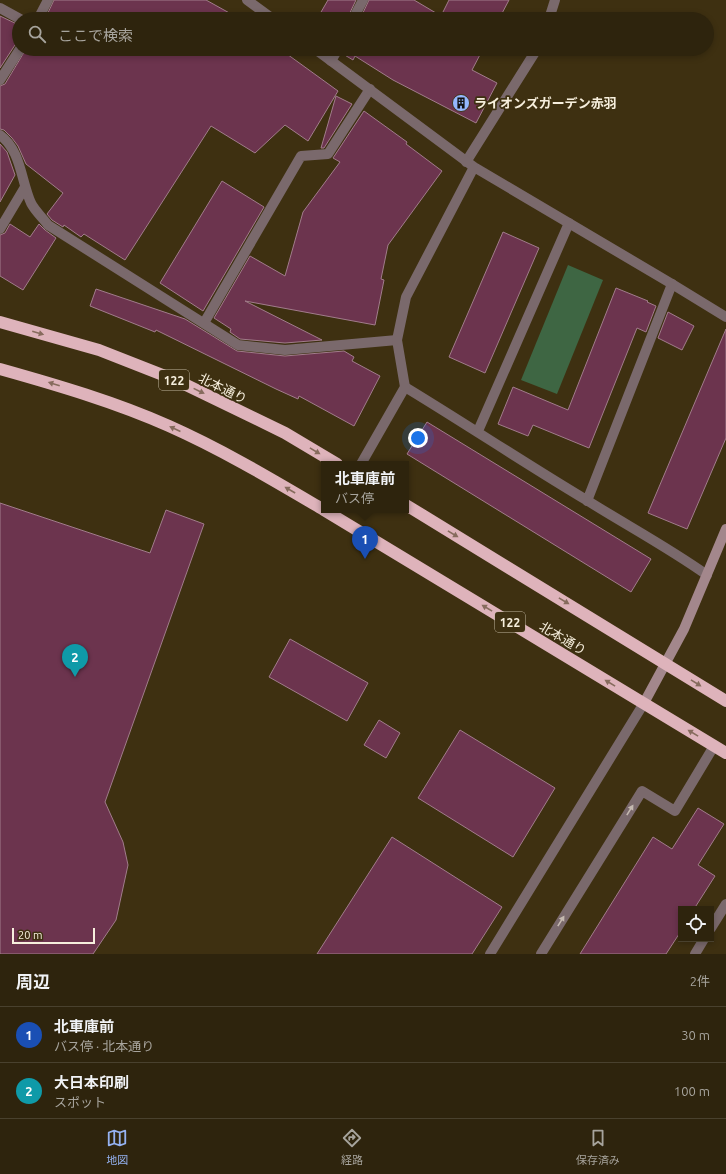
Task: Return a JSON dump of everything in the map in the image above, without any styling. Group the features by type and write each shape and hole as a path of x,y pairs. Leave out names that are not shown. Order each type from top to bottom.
{"highway":[{"name":"北本通り","path":"0,322 99,350 178,381 285,433 332,461"},
{"name":"北本通り","path":"0,369 114,404 169,426 226,453 321,508"},
{"path":"409,507 726,701"},
{"name":"北本通り","path":"329,513 726,753"}],"street":[{"path":"42,12 48,0"},
{"path":"247,0 263,12"},
{"path":"358,12 364,0"},
{"path":"551,12 555,0"},
{"path":"0,8 12,15"},
{"path":"0,80 15,56"},
{"path":"325,56 470,164 726,317"},
{"path":"332,61 334,56"},
{"path":"363,461 404,387 397,340 406,297 470,164 533,56"},
{"path":"204,323 301,156 328,154 370,89"},
{"path":"0,135 6,139 16,156 32,204 48,225 238,345 285,350 397,340"},
{"path":"0,228 25,186"},
{"path":"478,431 570,223"},
{"path":"587,501 672,284"},
{"path":"404,387 478,431 587,501 686,560 707,575"},
{"path":"490,954 644,703 666,664 684,630 726,529"},
{"path":"541,954 642,791 675,811 714,746"},
{"path":"714,923 726,904"},
{"path":"695,954 702,942"}],"green space":[{"path":"568,265 603,280 557,394 521,380"}],"building":[{"path":"54,0 206,0 228,12 48,12"},
{"path":"328,0 356,0 350,12 321,12"},
{"path":"369,0 414,0 434,12 363,12"},
{"path":"449,0 509,0 503,12 443,12"},
{"path":"0,16 12,22 12,50 0,68"},
{"path":"22,56 290,56 338,91 308,141 285,125 255,153 211,126 125,260 84,234 81,237 64,225 63,227 52,220 47,214 63,193 26,164 18,146 4,130 0,129 0,86 5,84"},
{"name":"ライオンズガーデン赤羽","path":"346,56 355,56 353,60"},
{"name":"ライオンズガーデン赤羽","path":"355,56 479,56 472,70 497,83 476,123 393,80"},
{"path":"336,96 352,104 324,148 321,148"},
{"path":"364,111 407,142 406,144 442,171 388,245 381,279 384,280 375,325 245,301 322,340 285,343 240,339 230,332 231,329 214,318 250,256 285,276 303,212 340,162 333,158"},
{"path":"0,144 7,152 15,175 0,202"},
{"path":"222,181 264,207 203,311 160,283"},
{"path":"10,224 30,237 39,224 56,238 23,290 0,276 0,235 5,233"},
{"path":"503,232 539,248 485,373 449,357"},
{"path":"616,288 648,301 647,302 656,306 646,332 637,328 589,448 533,425 528,436 498,424 513,387 568,410"},
{"path":"96,289 185,319 237,351 285,356 344,351 354,357 352,361 380,376 354,426 299,396 298,399 276,389 156,330 155,332 90,306"},
{"path":"668,312 694,326 682,350 658,338"},
{"path":"726,329 726,438 687,529 648,513"},
{"path":"427,422 651,559 631,592 407,454"},
{"path":"0,503 150,553 166,510 204,524 105,802 123,842 128,865 116,920 93,954 0,954"},
{"path":"290,639 368,683 347,721 269,677"},
{"path":"379,720 400,733 386,758 364,745"},
{"path":"460,730 555,788 513,857 418,798"},
{"path":"698,808 724,824 698,865 715,876 696,906 678,906 678,936 666,954 580,954 653,837 672,849"},
{"path":"392,837 502,907 472,954 317,954"}],"place":[{"name":"ライオンズガーデン赤羽","path":"461,103"},
{"name":"北車庫前","path":"365,559"},
{"name":"大日本印刷","path":"75,677"}]}
